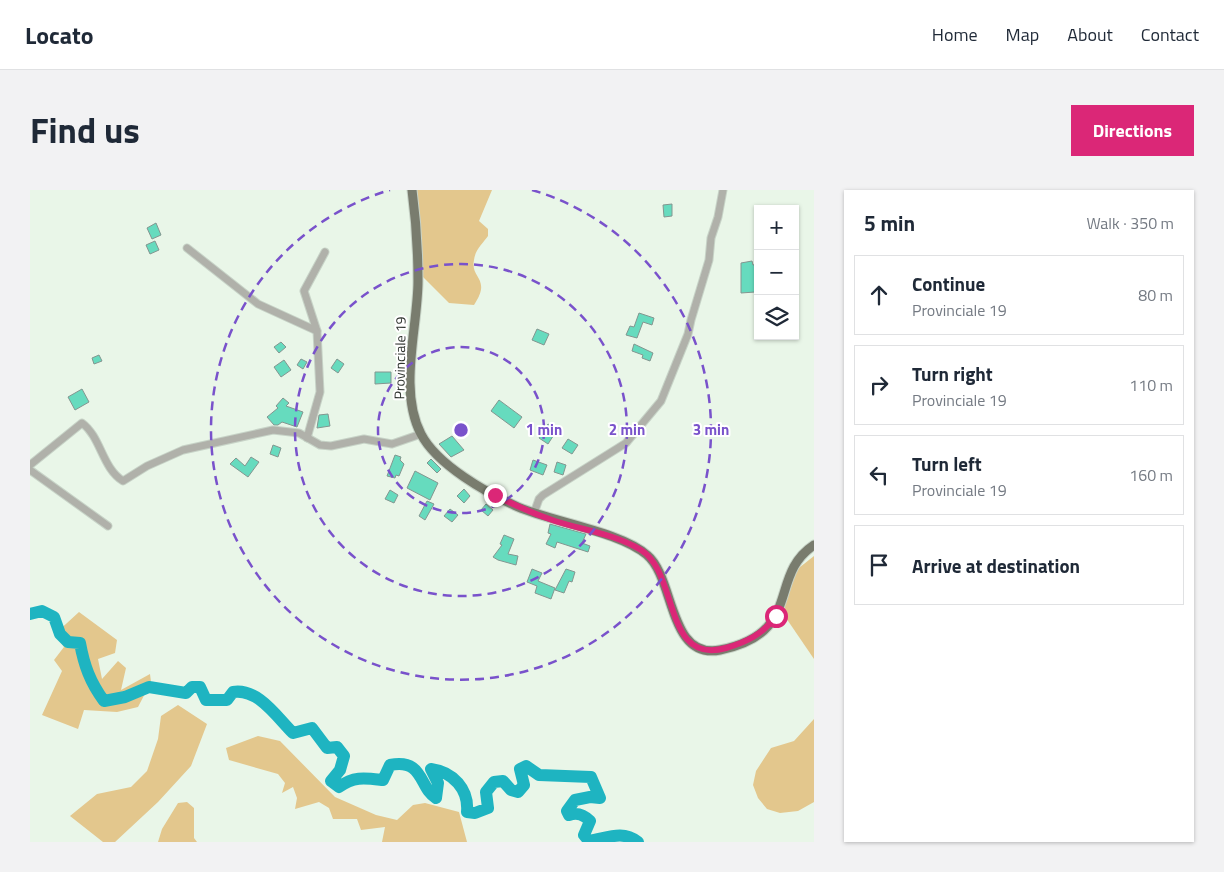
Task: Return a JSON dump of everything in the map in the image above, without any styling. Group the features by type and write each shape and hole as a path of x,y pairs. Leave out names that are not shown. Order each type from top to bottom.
{"main road":[{"name":"Provinciale 19","path":"412,190 418,283 412,345 412,403 421,434 442,458 481,488 534,513 609,537 648,555 659,571 680,629 688,640 704,650 718,650 742,644 769,626 776,616 798,559 814,545"}],"street":[{"path":"534,513 543,495 626,443 661,401 688,334 690,320 710,260 711,238 718,217 723,190"},
{"path":"187,248 258,304 317,331"},
{"path":"306,438 320,392 317,331 304,291 325,252"},
{"path":"30,465 82,423 95,437 111,470 123,481 147,466 183,450 273,430 291,431 320,445 364,439 392,444 421,434"},
{"path":"30,470 108,526"}],"shaded area":[{"path":"412,190 492,190 479,221 488,229 488,236 475,256 474,266 481,289 474,305 449,303 418,272"},
{"path":"814,556 814,659 784,615 786,590 790,575"},
{"path":"79,612 117,640 115,653 98,659 102,679 118,661 126,668 121,690 150,674 151,682 138,707 117,712 84,710 78,729 42,715 62,671 54,660 64,647 55,634"},
{"path":"178,705 207,724 191,766 158,802 115,842 103,842 70,816 97,794 131,787 147,771 158,739 161,716"},
{"path":"814,719 814,802 798,811 780,813 767,809 758,798 753,785 756,771 771,748 794,741"},
{"path":"258,736 280,741 335,797 376,815 397,820 413,805 425,803 459,812 467,842 382,842 385,827 361,830 357,819 333,819 329,808 319,802 295,809 297,798 293,787 282,793 285,783 278,774 229,760 226,748"},
{"path":"187,802 194,808 194,838 197,842 158,842 162,829 178,803"}],"building":[{"path":"672,204 672,216 664,217 663,205"},
{"path":"156,223 161,235 152,239 147,228"},
{"path":"155,241 159,250 150,254 146,245"},
{"path":"752,261 754,265 754,292 741,293 741,263"},
{"path":"639,313 654,318 652,325 643,322 637,338 626,335 630,326 634,327"},
{"path":"537,329 549,334 544,345 532,340"},
{"path":"281,342 286,347 279,353 274,347"},
{"path":"634,344 653,353 650,361 642,358 643,355 632,351"},
{"path":"99,355 102,361 94,364 92,358"},
{"path":"301,359 307,362 303,369 297,365"},
{"path":"337,359 344,364 338,373 331,368"},
{"path":"284,360 291,370 281,377 274,367"},
{"path":"375,372 391,372 391,383 375,384"},
{"path":"82,389 89,402 75,410 68,397"},
{"path":"283,398 289,403 286,406 303,412 297,427 282,422 274,425 267,417 278,408 276,406"},
{"path":"499,400 522,417 514,428 491,411"},
{"path":"328,414 330,426 317,428 319,415"},
{"path":"548,424 557,430 548,444 539,438"},
{"path":"452,436 464,450 451,457 439,444"},
{"path":"568,439 578,445 572,454 562,448"},
{"path":"273,445 281,448 278,457 270,454"},
{"path":"395,455 401,457 400,460 404,464 399,476 396,475 395,478 387,476"},
{"path":"251,457 259,462 248,477 230,464 236,458 245,466"},
{"path":"431,459 441,469 437,473 427,463"},
{"path":"533,460 547,465 543,475 530,470"},
{"path":"557,462 566,465 563,475 554,472"},
{"path":"415,471 438,483 430,500 407,488"},
{"path":"464,489 470,496 464,503 457,496"},
{"path":"390,490 398,495 394,503 385,499"},
{"path":"427,501 434,504 425,520 419,516"},
{"path":"486,504 493,510 488,516 481,510"},
{"path":"450,509 458,515 452,522 444,516"},
{"path":"550,524 586,534 582,543 590,546 588,552 557,542 555,548 546,544 551,534 548,533"},
{"path":"504,535 514,539 508,554 518,556 516,565 493,557 502,545 500,544"},
{"path":"532,569 542,573 538,581 555,588 551,599 535,593 537,586 527,582"},
{"path":"566,569 575,572 572,582 569,581 564,593 555,590"}],"waterway":[{"path":"30,614 42,611 54,617 60,634 68,642 80,643 88,673 104,701 125,697 149,687 186,693 192,687 200,687 206,700 227,700 233,692 251,694 266,705 293,733 312,728 327,748 337,747 344,756 340,770 331,781 339,787 355,779 383,780 390,765 401,764 415,770 426,788 436,798 438,783 431,769 446,774 458,783 465,796 467,812 475,813 488,808 486,792 494,782 503,781 511,790 518,792 524,785 520,769 526,766 539,775 591,777 600,798 590,797 575,800 567,811 569,815 581,815 590,821 584,835 589,841 626,836 638,842"}],"route":[{"path":"495,495 534,513 594,531 640,549 648,555 659,571 680,629 692,644 704,650 713,651 742,644 769,626 776,616"}]}
